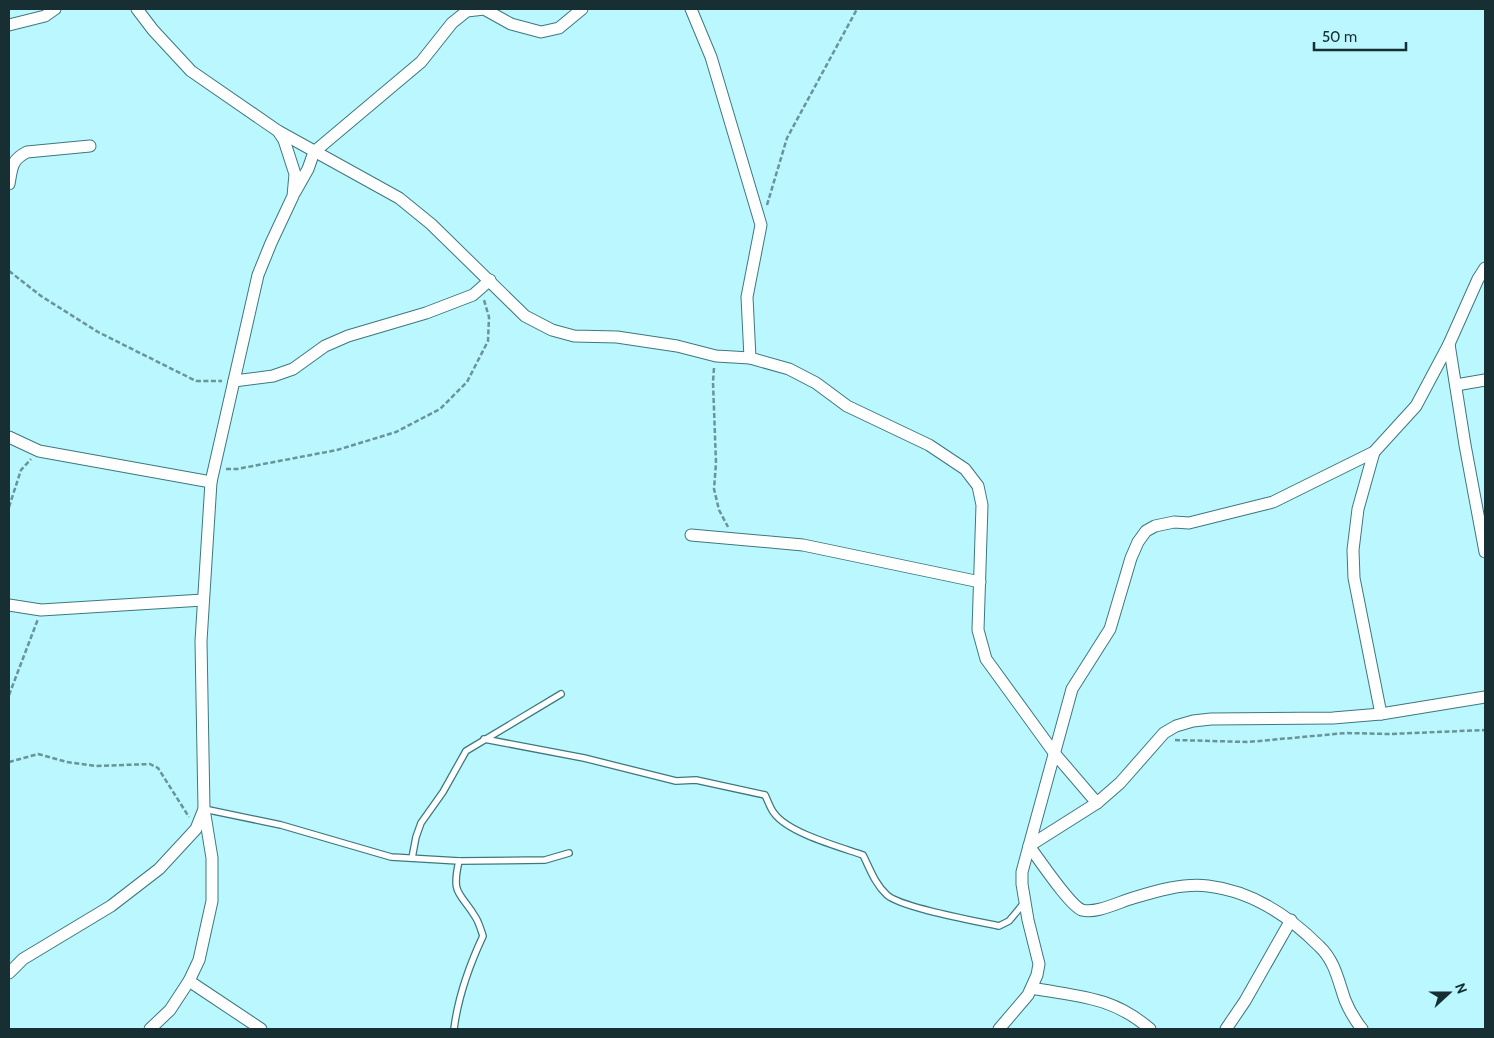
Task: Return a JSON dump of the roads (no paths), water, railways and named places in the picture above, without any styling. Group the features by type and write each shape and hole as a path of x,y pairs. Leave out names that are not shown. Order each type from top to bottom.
{"street":[{"path":"9,25 45,16 55,9"},
{"path":"137,9 153,30 191,71 278,131 399,198 431,224 485,284 525,316 552,330 574,336 617,337 677,346 716,356 750,358 790,369 816,383 847,406 929,445 965,469 978,486 982,505 978,630 986,659 1055,754 1097,803"},
{"path":"150,1029 170,1010 189,981 199,960 212,901 212,858 204,809 201,641 211,482 258,275 271,243 308,169 314,152 421,62 452,23 467,11 484,9 511,24 541,32 559,28 582,9"},
{"path":"691,9 711,57 761,225 747,297 750,358"},
{"path":"278,131 284,140 295,174 293,196"},
{"path":"9,184 13,163 18,156 27,152 90,146"},
{"path":"999,1029 1028,995 1039,964 1024,903 1022,872 1072,689 1110,629 1131,558 1138,542 1146,531 1155,526 1174,522 1189,523 1273,502 1374,452 1416,406 1449,344 1478,279 1485,268"},
{"path":"234,381 273,376 293,369 325,346 348,336 426,314 473,295 485,284"},
{"path":"1449,344 1485,552"},
{"path":"1456,386 1485,380"},
{"path":"9,437 39,451 211,482"},
{"path":"1374,452 1358,509 1352,550 1354,578 1381,714"},
{"path":"691,534 803,545 980,582"},
{"path":"9,605 41,610 203,600"},
{"path":"1029,846 1097,803 1120,783 1164,734 1176,726 1193,721 1333,718 1381,714 1485,697"},
{"path":"9,974 23,959 118,901 159,869 196,829 204,809"},
{"path":"1029,846 1071,902 1081,910 1092,911 1163,890 1191,886 1208,886 1250,897 1290,920 1321,947 1332,963 1346,1001 1355,1020 1362,1029"},
{"path":"1226,1029 1246,1002 1290,920"},
{"path":"189,981 261,1029"},
{"path":"1032,988 1101,1000 1136,1018 1150,1029"}],"lane":[{"path":"412,858 421,823 443,792 466,751 561,694"},
{"path":"484,740 584,758 676,780 696,780 766,795 774,814 788,824 810,836 863,855 878,885 889,896 909,905 999,926 1009,921 1024,903"},
{"path":"204,809 281,825 391,857 459,861 545,860 569,853"},
{"path":"454,1029 456,1010 472,960 483,936 477,918 462,900 456,888 455,878 459,861"}]}
